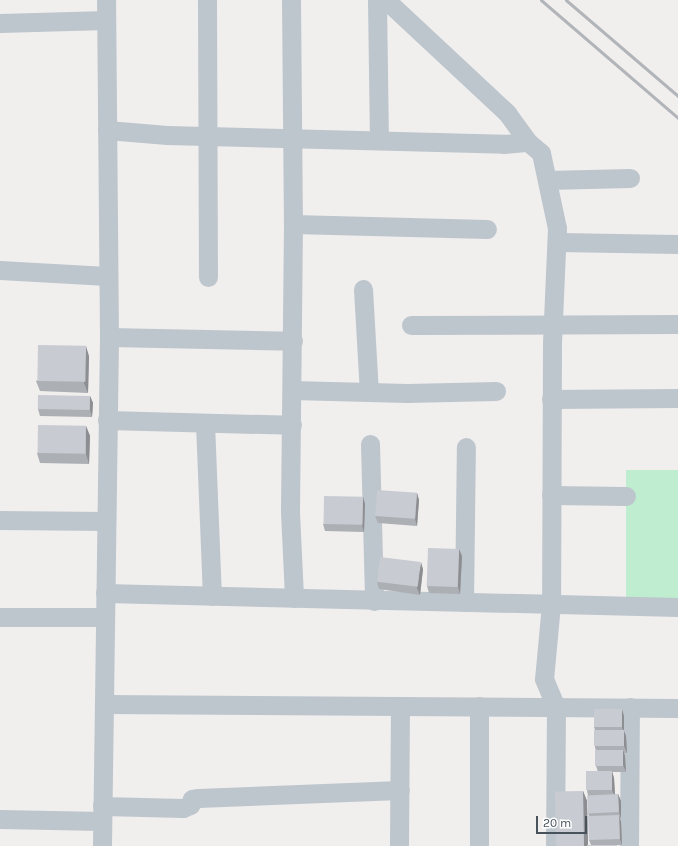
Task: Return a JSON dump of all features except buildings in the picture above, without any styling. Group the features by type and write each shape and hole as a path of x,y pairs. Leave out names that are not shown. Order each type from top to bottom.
{"street":[{"path":"102,846 109,337 107,276 106,0"},
{"path":"207,0 208,277"},
{"path":"291,0 293,342 290,512 294,598"},
{"path":"377,0 379,139"},
{"path":"386,0 507,113 528,142 541,153 557,228 553,324 551,604 544,679 556,707 555,846"},
{"path":"0,23 106,20"},
{"path":"107,130 207,136 379,139 504,144 528,142"},
{"path":"547,180 630,178"},
{"path":"293,224 487,229"},
{"path":"557,242 678,244"},
{"path":"0,270 107,276"},
{"path":"363,289 369,392"},
{"path":"411,325 678,324"},
{"path":"109,337 293,342"},
{"path":"292,390 369,392 496,391"},
{"path":"552,399 678,398"},
{"path":"107,420 292,425"},
{"path":"205,423 212,596"},
{"path":"370,444 374,601"},
{"path":"464,602 466,447"},
{"path":"551,495 626,496"},
{"path":"0,520 106,522"},
{"path":"105,593 374,601 678,607"},
{"path":"0,617 105,617"},
{"path":"104,704 678,708"},
{"path":"399,846 400,706"},
{"path":"479,706 479,846"},
{"path":"629,846 630,707"},
{"path":"0,819 183,808 190,805 192,799 198,798 400,790"}],"green space":[{"path":"626,470 678,470 678,600 626,600"}],"railway":[{"path":"541,0 678,118"},
{"path":"566,0 678,96"}]}
